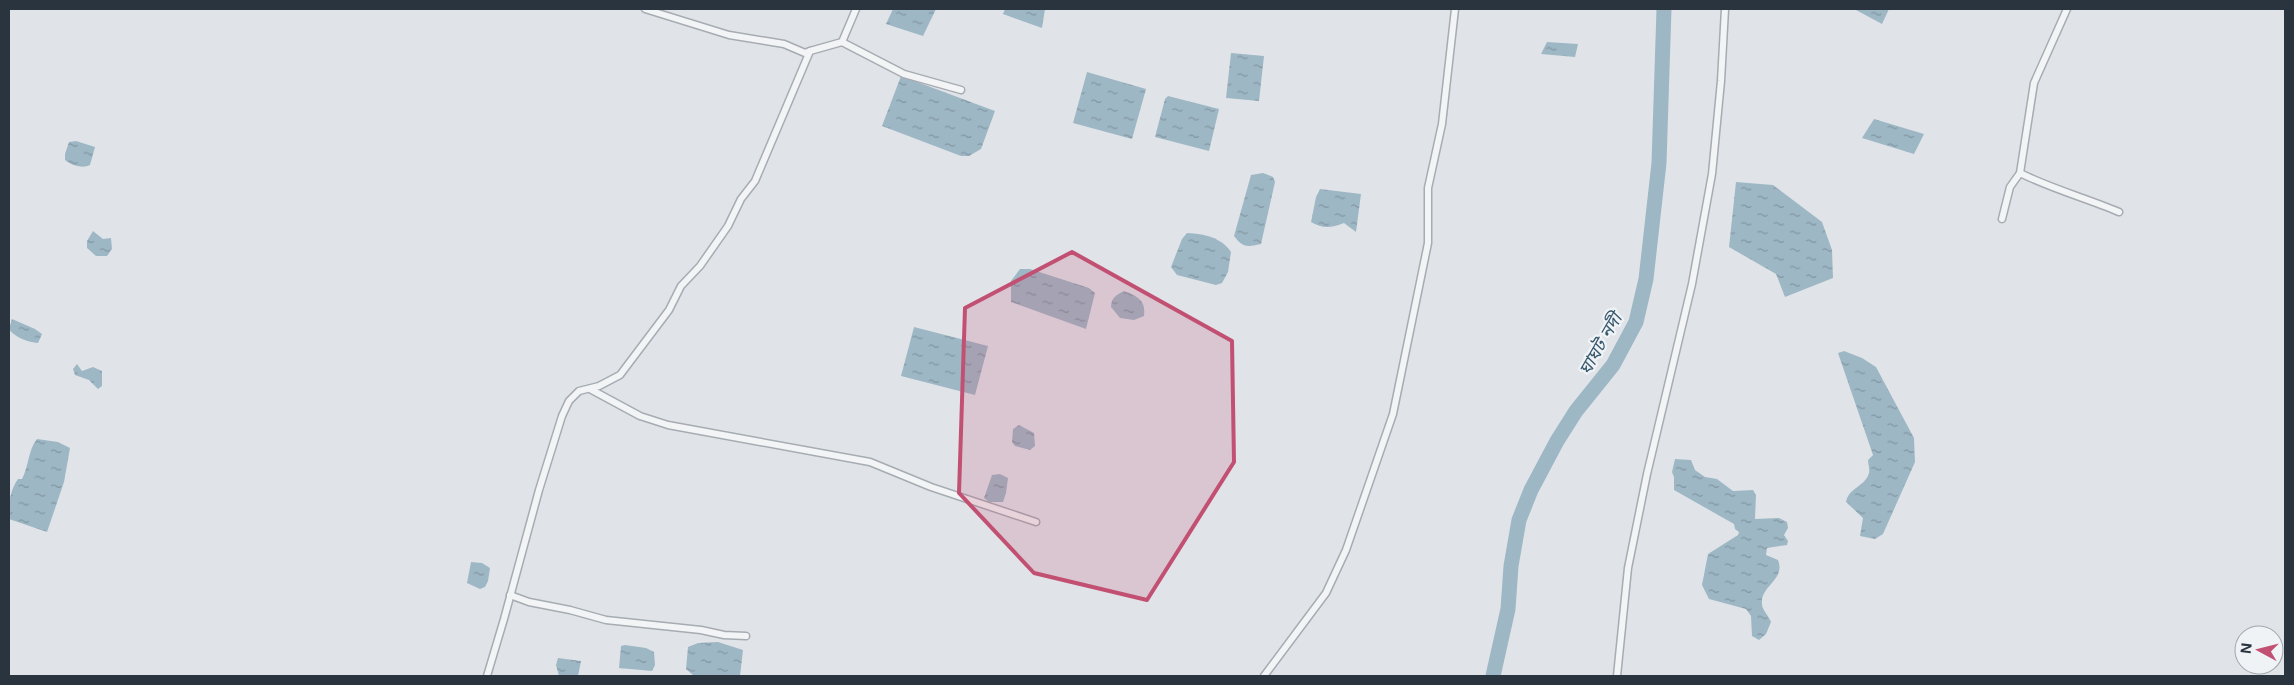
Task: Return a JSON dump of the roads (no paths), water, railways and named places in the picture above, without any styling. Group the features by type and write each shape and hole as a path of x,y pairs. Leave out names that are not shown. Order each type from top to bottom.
{"street":[{"path":"645,9 729,35 784,44 805,53 842,42 904,74 961,90"},
{"path":"842,42 856,9"},
{"path":"1264,676 1326,593 1346,550 1392,414 1428,243 1428,188 1442,124 1455,9"},
{"path":"1617,676 1628,568 1647,474 1692,284 1712,174 1721,81 1725,9"},
{"path":"2002,219 2010,187 2020,173 2034,82 2067,9"},
{"path":"487,676 539,490 562,416 569,400 579,391 590,389 620,374 669,310 681,286 700,266 728,226 741,199 755,181 810,51"},
{"path":"2020,173 2048,187 2090,200 2119,212"},
{"path":"590,389 640,416 668,425 870,462 931,487 1036,522"},
{"path":"510,595 529,602 570,610 606,620 701,630 724,635 746,636"}],"water":[{"path":"893,9 936,9 923,36 886,24"},
{"path":"1005,9 1045,9 1042,28 1003,14"},
{"path":"1889,9 1882,24 1856,10"},
{"path":"1547,42 1578,44 1575,57 1541,54"},
{"path":"1231,53 1264,56 1259,101 1226,98"},
{"path":"1087,72 1146,89 1132,139 1073,123"},
{"path":"901,76 995,111 981,149 969,156 961,156 882,126"},
{"path":"1168,96 1219,109 1209,151 1155,137 1165,99"},
{"path":"1874,119 1924,134 1914,154 1862,138"},
{"path":"76,141 95,147 90,165 84,167 77,166 65,160 69,142"},
{"path":"1263,173 1273,177 1275,182 1261,244 1246,246 1240,243 1234,236 1251,175"},
{"path":"1736,182 1773,185 1822,222 1832,250 1833,278 1785,297 1776,274 1729,247"},
{"path":"1320,189 1361,194 1356,232 1344,223 1327,227 1311,222 1316,197"},
{"path":"93,231 103,239 111,238 112,249 107,256 96,256 87,248 87,241"},
{"path":"1187,233 1212,237 1231,252 1228,272 1222,283 1216,285 1177,275 1171,267 1182,239"},
{"path":"1020,269 1030,269 1089,288 1095,293 1086,329 1011,302 1011,281"},
{"path":"1124,291 1140,299 1144,306 1144,316 1134,320 1120,318 1111,307 1114,297"},
{"path":"12,319 42,334 38,343 30,342 15,335 9,329"},
{"path":"914,327 988,346 975,395 901,376"},
{"path":"1844,351 1862,358 1876,367 1914,438 1915,462 1883,534 1875,539 1860,536 1863,518 1846,502 1850,493 1867,478 1869,471 1868,460 1873,455 1838,353"},
{"path":"77,364 82,371 93,367 102,371 102,386 98,389 89,380 75,375 73,369"},
{"path":"1019,425 1034,433 1035,446 1030,450 1015,446 1012,442 1013,429"},
{"path":"37,439 58,442 70,448 64,482 47,532 9,519 11,493 18,479 22,479 32,448"},
{"path":"1675,459 1691,460 1695,470 1705,477 1717,479 1733,491 1753,490 1756,495 1755,519 1779,518 1787,522 1788,528 1784,535 1788,541 1787,545 1767,548 1766,555 1778,560 1780,567 1779,573 1762,598 1762,606 1771,622 1766,634 1759,640 1752,636 1751,616 1746,609 1709,599 1702,585 1708,554 1738,535 1739,532 1735,529 1734,524 1674,490 1672,472"},
{"path":"1000,474 1008,478 1003,502 989,502 984,498 992,475"},
{"path":"471,562 482,563 490,568 485,587 480,589 467,583"},
{"path":"718,642 743,650 740,676 694,676 686,669 688,647 698,643"},
{"path":"621,646 646,648 654,652 655,665 652,671 619,668"},
{"path":"558,658 581,661 578,676 559,676 556,665"}],"waterway":[{"name":"ঘাঘট নদী","path":"1493,676 1508,609 1511,566 1519,520 1531,490 1557,441 1576,411 1613,365 1636,322 1646,279 1659,163 1664,9"}]}
